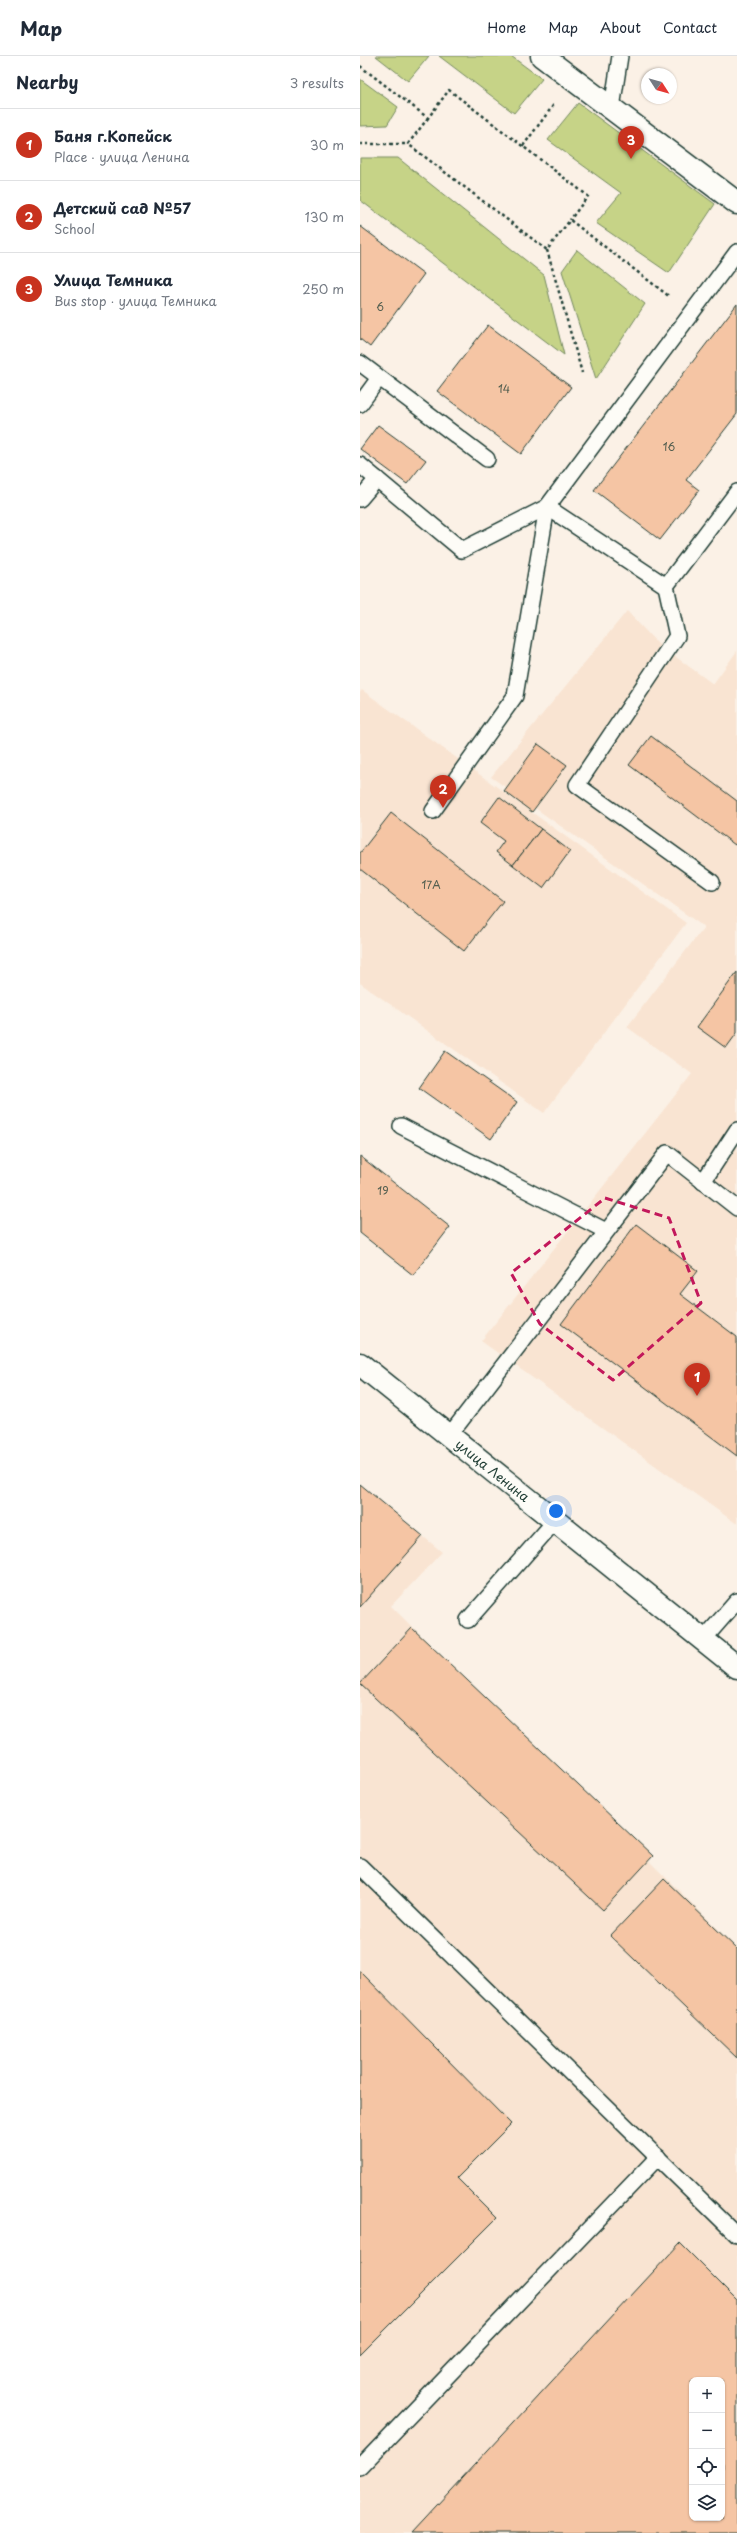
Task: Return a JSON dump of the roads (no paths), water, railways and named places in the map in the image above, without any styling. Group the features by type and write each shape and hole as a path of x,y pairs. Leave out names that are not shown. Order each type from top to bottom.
{"street":[{"path":"546,57 572,79 737,203"},
{"name":"улица Ленина","path":"360,1364 737,1667"}],"lane":[{"path":"612,108 620,56"},
{"path":"360,465 462,550 547,507 737,252"},
{"path":"360,363 486,460"},
{"path":"360,404 379,378"},
{"path":"360,499 377,479"},
{"path":"666,586 737,492"},
{"path":"547,507 666,586 677,636 577,785 712,882"},
{"path":"433,811 515,696 547,507"},
{"path":"401,1126 606,1231"},
{"path":"703,1182 737,1130"},
{"path":"449,1436 666,1154 737,1208"},
{"path":"468,1620 555,1521"},
{"path":"703,1640 737,1601"},
{"path":"360,1866 737,2235"},
{"path":"360,2467 658,2157"}],"place":[{"name":"Улица Темника","path":"631,159"},
{"name":"Детский сад №57","path":"443,808"},
{"name":"Баня г.Копейск","path":"697,1396"}]}
